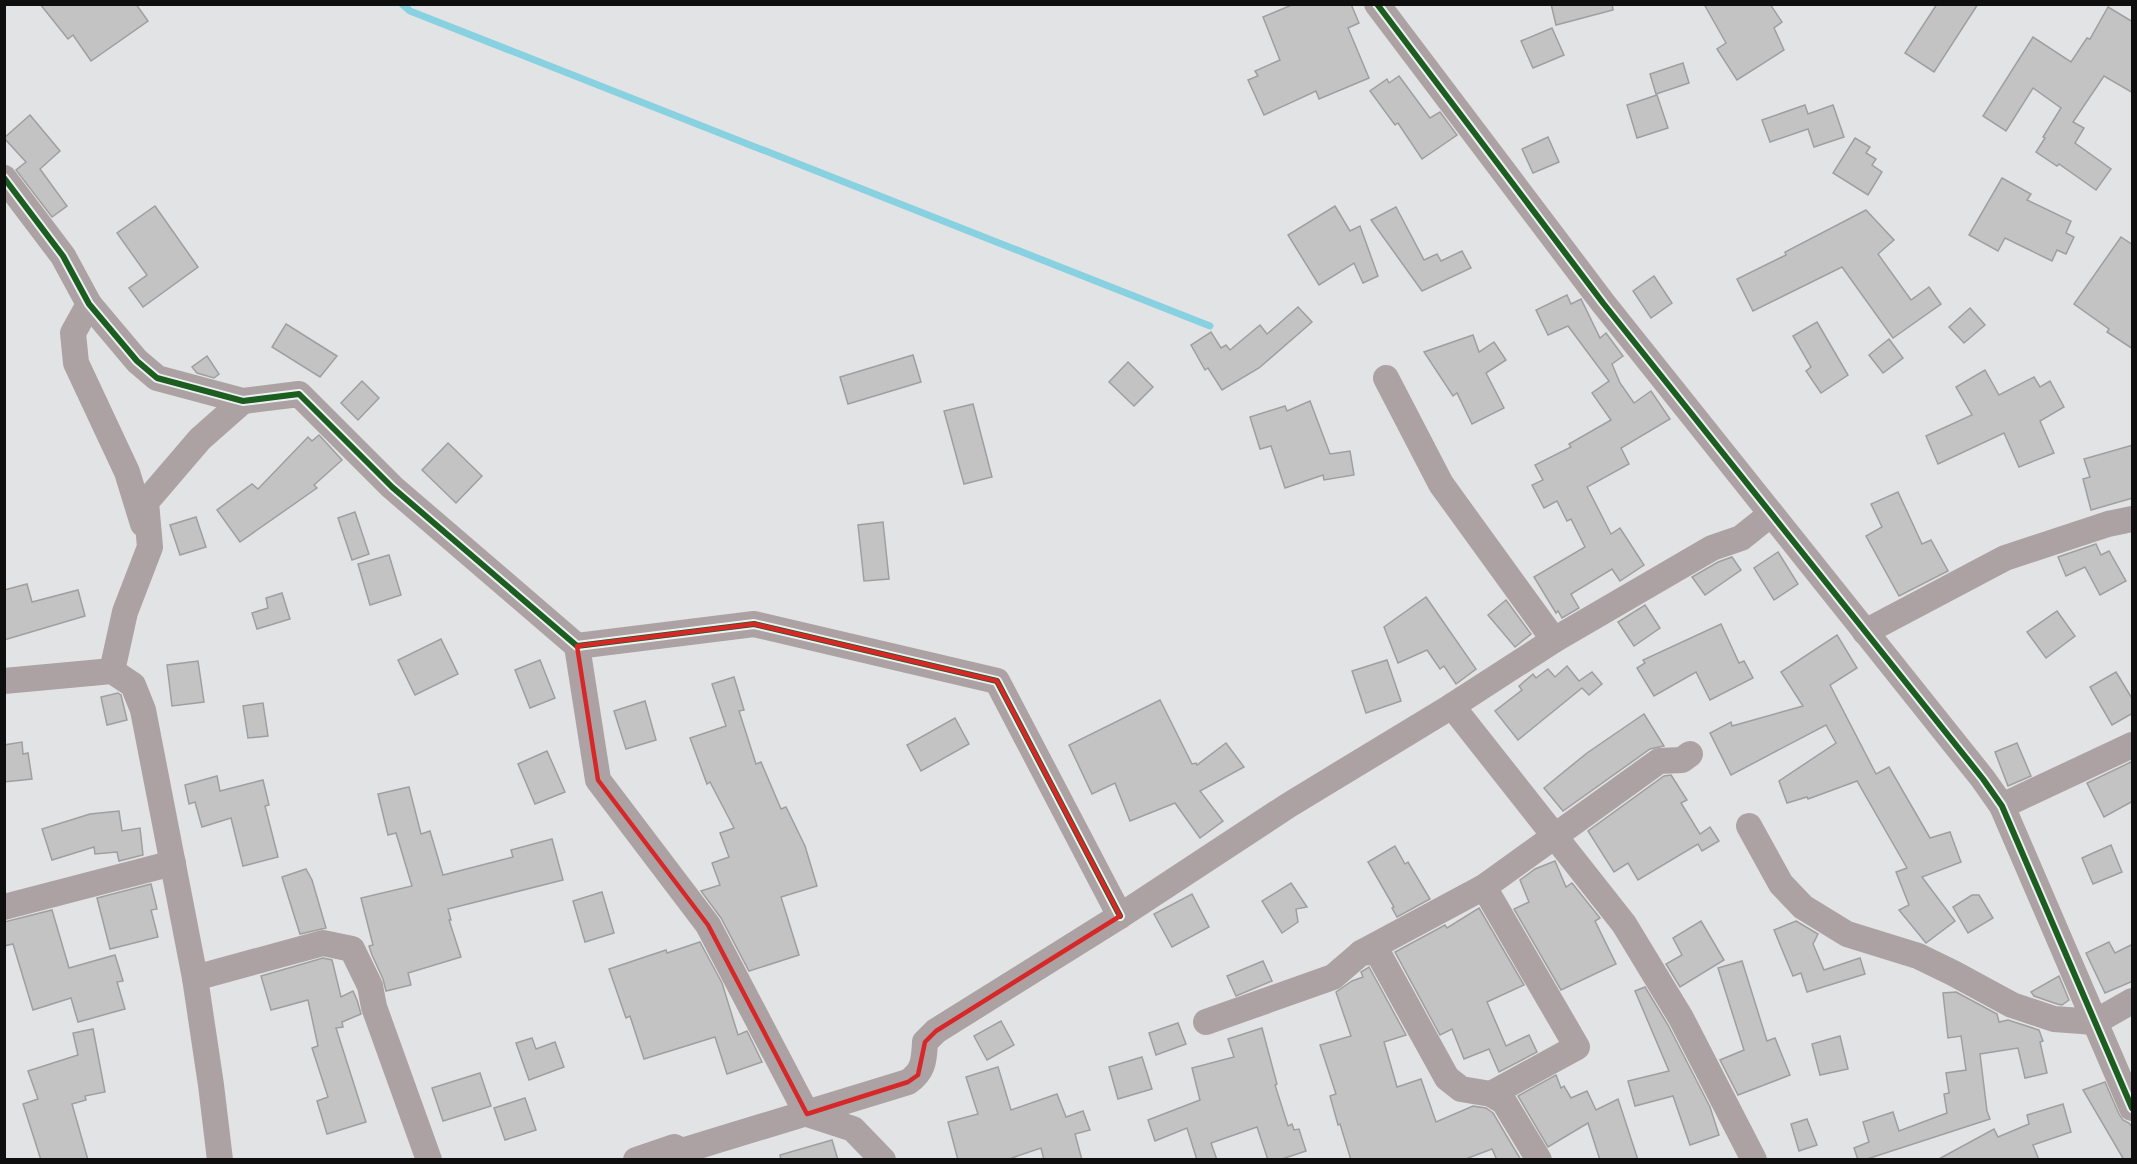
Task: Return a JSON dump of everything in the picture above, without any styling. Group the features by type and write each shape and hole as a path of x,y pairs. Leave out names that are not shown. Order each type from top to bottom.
{"street":[{"path":"1377,4 1603,303 1983,779 2002,806 2133,1108"},
{"path":"4,178 63,256 89,304 136,361 157,378 243,401 299,394 392,487 577,646 598,780 708,926 807,1114 853,1129 883,1160"},
{"path":"89,304 73,333 76,363 127,472 150,547"},
{"path":"1386,378 1441,484 1554,640"},
{"path":"112,671 125,612 150,547 146,502 200,439 243,401"},
{"path":"636,1160 674,1147 683,1155 908,1082 918,1075 924,1062 925,1042 936,1031 1120,916 1289,805 1452,706 1554,640 1712,548 1741,538 1771,514"},
{"path":"1865,632 2005,558 2108,524 2133,519"},
{"path":"577,646 754,624 998,681 1120,916"},
{"path":"4,681 112,671 133,685 143,710 195,978 220,1160"},
{"path":"1452,706 1624,924 1681,1017 1754,1160"},
{"path":"2002,806 2133,745"},
{"path":"1206,1022 1333,977 1361,953 1484,887 1659,761 1682,760 1690,754"},
{"path":"1749,826 1781,884 1803,907 1846,934 1918,956 1953,972 2012,1005 2054,1019 2095,1022 2133,1001"},
{"path":"4,908 172,863"},
{"path":"1484,887 1577,1047 1491,1094"},
{"path":"195,978 323,943 352,949 370,986 374,1007 429,1160"},
{"path":"1361,953 1377,951 1447,1078 1461,1089 1491,1094 1504,1102 1539,1160"}],"highlighted area":[{"path":"754,624 997,681 1120,916 936,1031 925,1042 918,1075 908,1082 807,1114 708,925 598,780 577,646"}],"building":[{"path":"40,4 136,4 148,21 91,61 73,35 68,39"},
{"path":"1294,4 1351,4 1359,23 1348,28 1369,78 1319,99 1316,91 1264,115 1248,80 1258,76 1255,71 1280,60 1263,17"},
{"path":"1551,4 1612,4 1613,10 1556,25"},
{"path":"1704,4 1770,4 1782,22 1774,28 1784,50 1737,80 1717,49 1726,43"},
{"path":"1937,4 1978,4 1934,72 1905,53"},
{"path":"2108,7 2133,22 2133,93 2104,76 2073,122 2084,128 2075,143 2111,169 2096,190 2059,164 2057,166 2036,152 2061,108 2033,88 2006,131 1983,116 2033,37 2071,62 2087,38 2090,39"},
{"path":"1552,28 1564,55 1533,68 1521,41"},
{"path":"1683,63 1689,83 1656,94 1650,74"},
{"path":"1399,76 1430,118 1440,112 1457,135 1422,159 1398,123 1395,125 1370,91 1387,79 1389,83"},
{"path":"1657,95 1668,128 1637,138 1627,105"},
{"path":"1805,105 1808,114 1833,105 1844,137 1814,147 1808,129 1770,142 1762,120"},
{"path":"30,115 60,151 40,169 67,206 52,217 16,170 26,162 4,138"},
{"path":"1548,137 1559,162 1533,173 1522,149"},
{"path":"1855,138 1870,147 1866,153 1876,159 1872,165 1882,172 1868,195 1833,173"},
{"path":"2002,178 2031,194 2027,200 2071,221 2066,233 2074,237 2066,254 2057,250 2052,261 2005,238 1998,251 1969,235"},
{"path":"155,206 198,267 143,307 129,288 147,275 117,233"},
{"path":"1335,206 1350,231 1360,226 1378,276 1363,283 1354,263 1319,285 1288,235"},
{"path":"1396,207 1424,260 1437,254 1441,261 1462,251 1471,268 1422,291 1371,220"},
{"path":"1866,210 1894,240 1878,254 1911,300 1929,287 1941,304 1893,338 1842,267 1753,311 1737,279 1786,255 1785,252"},
{"path":"2121,237 2133,245 2133,349 2107,332 2109,329 2074,304"},
{"path":"1654,276 1672,303 1651,318 1633,291"},
{"path":"1567,295 1571,304 1581,299 1600,338 1606,333 1623,356 1612,364 1620,383 1634,403 1651,391 1670,419 1621,448 1629,464 1587,487 1611,534 1620,528 1644,565 1620,581 1612,569 1571,594 1579,608 1562,618 1558,611 1556,613 1534,577 1585,547 1571,519 1567,521 1557,501 1544,508 1532,485 1543,480 1535,465 1571,447 1569,444 1611,420 1592,393 1609,381 1568,326 1548,335 1536,310"},
{"path":"1298,307 1312,322 1259,368 1222,390 1208,368 1205,370 1191,345 1211,332 1221,348 1226,345 1230,350 1260,325 1267,334"},
{"path":"1970,308 1985,325 1964,343 1949,327"},
{"path":"1817,322 1848,375 1821,393 1806,371 1811,367 1793,336"},
{"path":"286,324 337,356 320,377 272,347"},
{"path":"1473,335 1479,352 1494,342 1506,360 1486,373 1504,408 1472,424 1457,393 1453,396 1424,352"},
{"path":"1889,339 1903,358 1883,373 1869,355"},
{"path":"913,355 921,382 848,404 840,377"},
{"path":"207,356 219,374 214,378 197,373 192,367"},
{"path":"1128,362 1153,387 1134,406 1109,382"},
{"path":"1985,370 1999,395 2034,377 2040,387 2050,381 2064,407 2040,421 2054,453 2019,467 2004,433 1938,464 1926,436 1972,415 1956,387"},
{"path":"362,381 379,398 358,420 341,403"},
{"path":"1310,401 1330,454 1350,451 1354,475 1324,480 1323,475 1285,488 1271,446 1260,449 1250,417 1285,406 1287,411"},
{"path":"973,404 992,477 964,484 944,411"},
{"path":"319,435 342,460 314,485 317,488 240,542 217,510 252,484 258,489 308,437 312,441"},
{"path":"448,443 482,476 456,503 422,470"},
{"path":"2133,445 2133,498 2091,510 2083,479 2090,477 2084,459"},
{"path":"1898,492 1922,544 1931,540 1948,571 1899,596 1866,536 1882,527 1871,504"},
{"path":"355,512 369,554 352,560 338,518"},
{"path":"196,517 206,547 180,555 170,525"},
{"path":"883,522 889,579 864,581 858,525"},
{"path":"2096,544 2101,555 2109,551 2126,581 2100,595 2085,567 2066,576 2058,557"},
{"path":"1778,552 1798,584 1774,600 1754,568"},
{"path":"389,555 401,595 370,605 358,564"},
{"path":"1732,557 1741,570 1705,595 1692,577"},
{"path":"27,584 32,602 78,590 85,616 4,640 4,590"},
{"path":"282,593 290,619 257,629 252,613 268,608 266,598"},
{"path":"1426,597 1476,669 1456,684 1444,666 1440,669 1427,650 1398,663 1384,627"},
{"path":"1506,600 1531,634 1515,647 1488,615"},
{"path":"1645,605 1660,628 1634,646 1618,622"},
{"path":"2057,611 2075,636 2046,658 2027,632"},
{"path":"1721,624 1739,663 1744,661 1753,678 1710,700 1696,672 1654,696 1637,668 1645,663 1643,660"},
{"path":"1837,635 1857,668 1830,685 1876,774 1889,767 1930,838 1950,832 1961,862 1922,877 1955,921 1926,943 1899,910 1909,905 1896,872 1907,868 1857,781 1808,799 1807,797 1787,803 1779,781 1836,743 1826,725 1731,775 1710,733 1731,722 1732,726 1803,706 1781,672"},
{"path":"441,639 458,674 415,695 398,660"},
{"path":"540,660 555,698 530,708 515,670"},
{"path":"1387,660 1401,701 1366,713 1352,671"},
{"path":"198,661 204,702 172,706 167,665"},
{"path":"1567,666 1579,681 1592,672 1602,684 1589,695 1582,688 1518,740 1495,711 1522,690 1519,686 1533,674 1536,678 1548,669 1555,677"},
{"path":"2116,672 2133,700 2133,713 2112,725 2090,687"},
{"path":"734,677 744,710 739,711 756,764 761,762 781,809 786,807 805,846 817,886 781,897 799,955 749,971 721,918 701,891 720,885 712,863 729,857 720,833 734,828 710,782 707,784 690,738 726,726 712,684"},
{"path":"118,693 121,695 127,720 107,725 101,697"},
{"path":"1160,700 1192,764 1197,765 1226,743 1244,767 1200,791 1223,821 1200,838 1175,803 1130,821 1115,783 1092,794 1069,745"},
{"path":"645,701 656,740 626,749 614,711"},
{"path":"263,703 268,736 248,738 243,706"},
{"path":"1644,714 1664,746 1650,749 1563,811 1544,788 1587,753"},
{"path":"955,718 969,744 921,771 907,745"},
{"path":"22,742 23,754 28,753 32,779 4,782 4,745"},
{"path":"2017,743 2031,776 2008,786 1995,752"},
{"path":"547,751 565,792 535,804 518,764"},
{"path":"2133,761 2133,801 2104,817 2087,783"},
{"path":"1671,775 1687,800 1681,803 1700,834 1710,827 1719,841 1702,851 1698,844 1638,880 1628,863 1614,872 1588,831 1664,776"},
{"path":"217,776 220,791 263,780 269,805 265,806 278,857 243,866 231,818 202,827 195,802 189,804 185,785"},
{"path":"409,787 421,834 430,831 443,875 513,857 511,850 552,839 563,880 448,909 451,920 449,920 461,957 408,973 411,985 386,991 369,946 373,945 361,898 412,886 396,833 388,835 378,794"},
{"path":"119,811 122,831 140,828 143,855 119,861 117,852 95,854 94,847 52,860 42,829 90,814"},
{"path":"2111,845 2122,872 2093,884 2082,858"},
{"path":"1395,846 1405,864 1408,862 1430,899 1397,917 1392,908 1394,907 1368,862"},
{"path":"1555,861 1566,887 1572,883 1600,918 1595,921 1616,964 1561,990 1514,909 1529,902 1520,880 1535,869"},
{"path":"306,869 312,880 326,928 300,934 282,877"},
{"path":"1291,883 1307,907 1296,909 1298,922 1282,933 1262,901"},
{"path":"151,884 157,909 151,910 158,937 110,949 97,898"},
{"path":"602,892 614,933 585,942 573,901"},
{"path":"1192,894 1209,927 1172,947 1154,914"},
{"path":"1972,895 1979,895 1993,918 1968,933 1953,907"},
{"path":"1479,908 1524,985 1487,1002 1506,1046 1529,1035 1537,1052 1499,1072 1489,1049 1464,1059 1452,1029 1440,1035 1395,952 1445,925 1447,928"},
{"path":"52,910 69,968 115,955 123,981 117,982 125,1009 78,1022 71,998 33,1010 13,944 4,946 4,922"},
{"path":"1701,921 1724,960 1680,987 1666,964 1682,955 1673,938"},
{"path":"1796,921 1818,934 1813,944 1824,970 1860,958 1865,974 1807,992 1801,973 1793,976 1774,930"},
{"path":"700,942 722,983 738,1035 747,1031 762,1062 727,1074 715,1037 644,1059 630,1016 626,1018 609,969 666,950 667,953"},
{"path":"2109,942 2115,953 2133,944 2133,981 2105,993 2086,953"},
{"path":"323,958 332,960 341,997 353,991 361,1014 342,1022 343,1027 336,1028 366,1122 327,1134 317,1101 328,1097 312,1048 318,1046 308,1000 271,1010 261,976"},
{"path":"1263,961 1272,981 1236,996 1227,976"},
{"path":"1742,961 1767,1041 1775,1038 1790,1075 1738,1095 1720,1060 1744,1050 1718,968"},
{"path":"1369,967 1406,1035 1384,1042 1397,1087 1421,1079 1436,1122 1473,1106 1486,1108 1493,1113 1521,1160 1497,1160 1492,1149 1463,1160 1351,1160 1330,1096 1336,1094 1320,1045 1351,1036 1336,992 1352,981 1363,977 1361,972"},
{"path":"2059,976 2069,1000 2062,1005 2034,996 2031,992"},
{"path":"1645,987 1668,1025 1710,1107 1719,1135 1690,1145 1673,1096 1635,1106 1628,1081 1669,1071 1635,991"},
{"path":"1956,992 1997,1014 1999,1022 2008,1020 2039,1030 2043,1041 2040,1042 2047,1073 2025,1078 2018,1048 1980,1054 1990,1119 1858,1160 1854,1148 1869,1142 1863,1122 1893,1112 1899,1131 1947,1113 1944,1094 1949,1093 1946,1073 1966,1070 1961,1036 1948,1038 1943,993"},
{"path":"1001,1021 1014,1045 987,1060 974,1036"},
{"path":"1178,1023 1186,1044 1156,1055 1149,1033"},
{"path":"1262,1028 1277,1084 1275,1085 1288,1126 1292,1124 1294,1130 1299,1129 1306,1151 1279,1160 1268,1160 1257,1127 1211,1143 1217,1160 1197,1160 1187,1128 1155,1141 1148,1120 1200,1100 1192,1068 1234,1057 1228,1039"},
{"path":"93,1029 105,1092 85,1096 86,1100 72,1104 88,1160 41,1160 23,1104 38,1099 28,1071 78,1055 73,1033"},
{"path":"1840,1036 1848,1069 1820,1075 1812,1044"},
{"path":"532,1038 536,1049 555,1042 564,1067 529,1080 516,1043"},
{"path":"1142,1057 1152,1089 1118,1099 1109,1067"},
{"path":"998,1067 1011,1110 1057,1094 1066,1117 1083,1111 1090,1130 1075,1134 1082,1160 1044,1160 1041,1148 1006,1160 958,1160 948,1122 978,1114 966,1077"},
{"path":"480,1073 491,1106 443,1121 432,1088"},
{"path":"1556,1075 1561,1088 1564,1086 1571,1098 1587,1091 1596,1110 1618,1099 1638,1160 1600,1160 1588,1123 1548,1147 1518,1096"},
{"path":"2105,1082 2119,1114 2133,1128 2133,1160 2124,1160 2083,1090"},
{"path":"525,1098 536,1130 505,1140 494,1108"},
{"path":"2063,1104 2071,1132 2033,1145 2039,1160 1937,1160 1994,1129 1998,1137 2029,1124 2027,1115"},
{"path":"1807,1119 1817,1145 1799,1151 1791,1124"},
{"path":"832,1140 838,1160 781,1160 780,1155"}],"waterway":[{"path":"402,4 410,11 1210,326"}],"cycle path":[{"path":"1377,4 1603,303 1983,779 2002,806 2132,1108"},
{"path":"4,178 63,256 89,304 137,361 157,378 243,401 299,394 392,487 577,646 754,624 997,681 1120,916"}]}
